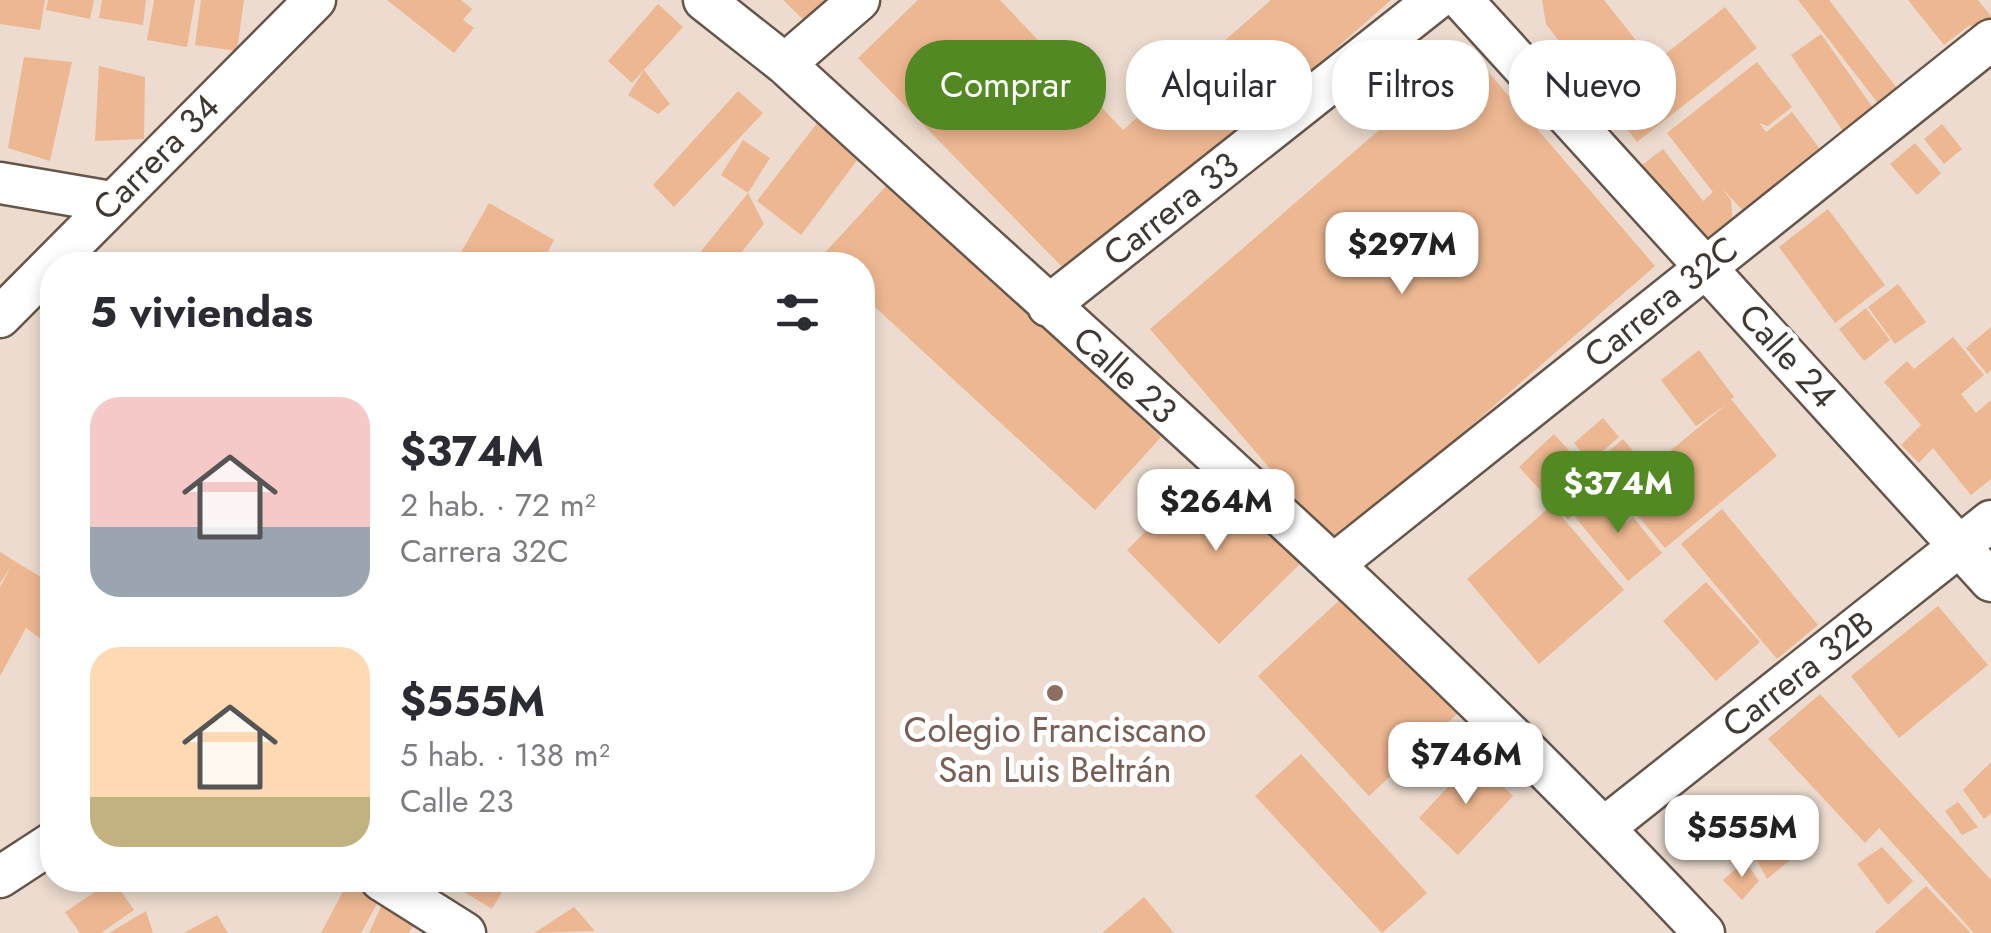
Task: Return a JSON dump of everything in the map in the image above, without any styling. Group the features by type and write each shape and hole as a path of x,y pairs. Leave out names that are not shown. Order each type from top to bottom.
{"street":[{"name":"Carrera 34","path":"62,252 315,0"},
{"name":"Calle 23","path":"704,0 785,64 1332,565 1605,827 1704,933"},
{"path":"785,64 860,0"},
{"name":"Carrera 33","path":"1048,306 1434,0"},
{"name":"Calle 24","path":"1462,0 1706,266 1976,533 1991,581"},
{"name":"Carrera 32C","path":"1332,565 1991,40"},
{"path":"0,182 110,202"},
{"name":"Carrera 34","path":"0,317 40,275"},
{"name":"Carrera 32B","path":"1605,827 1976,533"},
{"path":"0,876 40,851"},
{"path":"400,892 464,933"}],"building":[{"path":"0,0 45,0 40,30 0,24"},
{"path":"48,0 94,0 90,19 46,10"},
{"path":"102,0 146,0 143,25 99,18"},
{"path":"154,0 195,0 187,47 147,40"},
{"path":"201,0 244,0 237,51 195,45"},
{"path":"387,0 461,0 472,9 463,20 474,28 454,53"},
{"path":"783,0 831,0 808,24"},
{"path":"918,0 1000,0 1038,40 905,40 905,106 858,58"},
{"path":"1271,0 1391,0 1346,40 1332,40 1332,52 1312,70 1312,40 1225,40"},
{"path":"1542,0 1604,0 1636,40 1558,40 1546,24"},
{"path":"1798,0 1829,0 1900,92 1881,107"},
{"path":"1908,0 1978,0 1991,16 1991,24 1978,35 1970,25 1944,45"},
{"path":"658,4 683,27 632,83 608,61"},
{"path":"1725,7 1757,48 1676,111 1676,46"},
{"path":"1821,34 1876,112 1845,134 1791,55"},
{"path":"24,57 72,62 50,161 8,148"},
{"path":"1757,62 1792,107 1768,126 1759,123 1766,132 1792,112 1823,153 1745,213 1721,187 1731,200 1733,226 1701,252 1637,169 1663,149 1703,201 1713,192 1667,133 1676,130 1676,126"},
{"path":"99,66 145,77 144,139 95,141"},
{"path":"644,70 670,104 658,114 628,95"},
{"path":"1489,73 1509,96 1509,130 1538,130 1655,266 1335,544 1150,329 1379,130 1489,130"},
{"path":"738,91 763,113 674,207 653,185"},
{"path":"1106,112 1123,130 1243,130 1074,279 928,130 1106,130"},
{"path":"818,122 861,155 801,235 757,201"},
{"path":"1942,124 1962,149 1944,164 1924,139"},
{"path":"1628,130 1652,130 1637,142"},
{"path":"743,140 770,158 748,193 721,175"},
{"path":"1915,143 1941,173 1917,195 1890,164"},
{"path":"888,184 1161,437 1095,510 875,307 875,252 826,252"},
{"path":"748,193 764,224 741,252 700,252"},
{"path":"489,203 554,240 548,252 461,252"},
{"path":"1828,209 1885,285 1835,323 1779,247"},
{"path":"1898,284 1926,322 1895,344 1868,307"},
{"path":"1866,308 1890,340 1864,361 1839,329"},
{"path":"1991,327 1991,370 1987,374 1966,348"},
{"path":"1953,337 1984,375 1961,394 1976,413 1991,400 1991,479 1971,495 1933,448 1919,463 1901,445 1921,425 1884,382 1907,361 1914,369"},
{"path":"1699,350 1734,397 1731,399 1777,456 1665,548 1594,464 1623,439 1648,469 1727,404 1696,426 1661,380"},
{"path":"1603,418 1619,437 1590,462 1574,443"},
{"path":"1554,434 1603,488 1568,520 1519,467"},
{"path":"1213,464 1305,559 1219,644 1127,550"},
{"path":"1605,491 1629,518 1615,532 1633,517 1662,553 1628,581 1575,517"},
{"path":"1552,505 1624,590 1539,664 1467,579"},
{"path":"1722,509 1818,625 1777,659 1681,544"},
{"path":"0,552 40,577 40,638 26,628 0,676 0,587 11,567 0,583"},
{"path":"1706,582 1760,642 1716,681 1663,621"},
{"path":"1346,594 1457,714 1369,796 1258,676"},
{"path":"1938,606 1988,665 1899,738 1851,676"},
{"path":"1820,694 1991,880 1991,933 1974,933 1879,828 1865,843 1768,739"},
{"path":"1301,754 1427,893 1382,933 1255,796"},
{"path":"1474,759 1513,796 1458,855 1419,818"},
{"path":"1991,762 1991,813 1984,819 1963,790"},
{"path":"1958,802 1978,827 1962,835 1945,811"},
{"path":"1792,819 1811,843 1767,879 1753,853"},
{"path":"1882,847 1913,881 1888,905 1857,864"},
{"path":"1745,861 1759,881 1742,900 1723,880"},
{"path":"1926,886 1971,933 1874,933"},
{"path":"95,892 121,892 134,910 101,933 80,933 65,912"},
{"path":"343,892 383,892 361,933 321,933"},
{"path":"464,892 502,892 492,909"},
{"path":"1144,897 1174,933 1102,933"},
{"path":"385,898 416,921 409,933 369,933"},
{"path":"574,907 595,931 534,933"},
{"path":"146,911 153,933 109,933"},
{"path":"217,915 228,933 184,933"}],"place":[{"name":"Colegio Franciscano San Luis Beltrán","path":"1055,693"}]}
